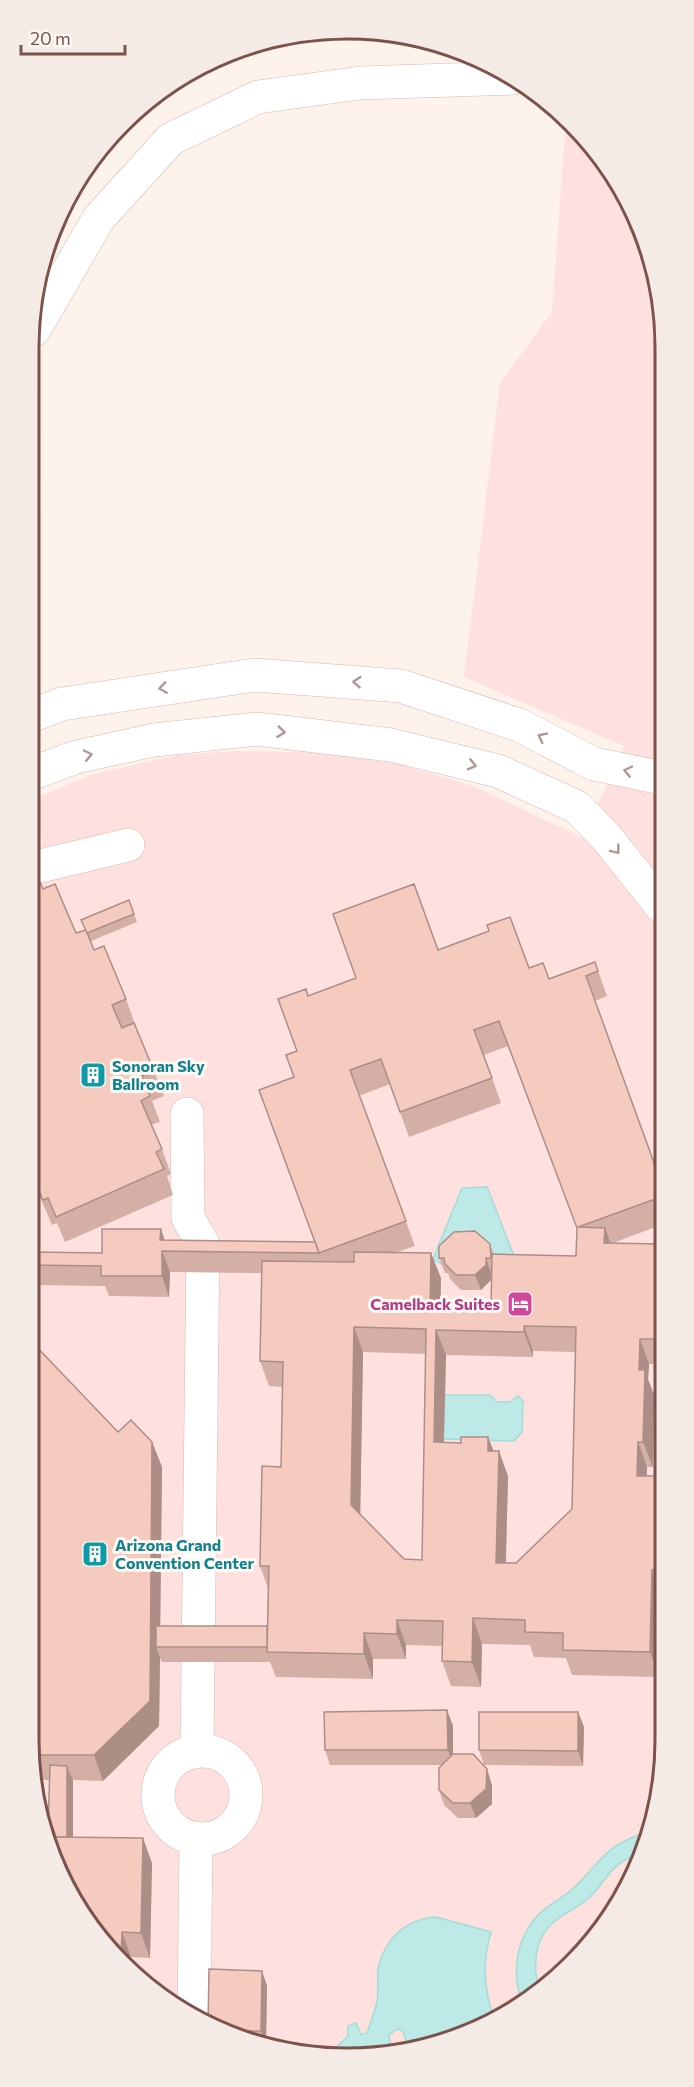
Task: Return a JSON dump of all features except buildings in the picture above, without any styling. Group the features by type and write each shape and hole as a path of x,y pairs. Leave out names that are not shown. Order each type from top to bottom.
{"street":[{"path":"41,318 99,218 171,139 258,97 360,83 498,79"},
{"path":"39,713 62,705 254,675 401,686 519,725 594,764 655,777"},
{"path":"39,771 76,757 154,740 257,729 391,745 498,771 577,807 607,838 655,898"},
{"path":"39,866 128,845"},
{"path":"187,1114 188,1218 203,1244 197,1750"},
{"path":"197,1750 223,1755 233,1763 243,1780 246,1801 234,1826 216,1837 196,1839 186,1836 168,1824 162,1815 158,1792 165,1769 174,1760 197,1750"},
{"path":"194,2008 196,1839"}],"shaded area":[{"path":"565,129 603,176 632,229 645,267 654,327 655,1740 652,1780 639,1839 614,1894 579,1943 550,1972 501,2007 465,2025 427,2038 367,2047 307,2045 267,2038 229,2025 193,2007 144,1972 115,1943 80,1894 62,1858 49,1820 42,1780 39,1740 39,796 93,774 177,755 238,751 316,752 399,764 473,786 583,838 624,746 464,677 500,383 552,312"}],"water":[{"path":"487,1187 514,1256 445,1266 433,1259 462,1188"},
{"path":"445,1395 490,1395 497,1402 510,1402 518,1396 523,1401 522,1432 514,1441 443,1439"},
{"path":"640,1834 632,1857 616,1867 583,1903 550,1925 539,1943 536,1962 537,1982 520,1995 516,1968 520,1945 531,1924 542,1911 575,1887 613,1848"},
{"path":"436,1917 491,1932 486,1954 485,1974 492,2012 465,2025 427,2038 407,2042 403,2031 397,2029 389,2035 390,2045 336,2047 348,2036 348,2026 356,2023 361,2035 367,2033 377,2002 378,1969 385,1949 391,1940 406,1927"}],"place":[{"name":"Sonoran Sky Ballroom","path":"93,1075"},
{"name":"Camelback Suites","path":"520,1304"},
{"name":"Arizona Grand Convention Center","path":"95,1554"}]}
